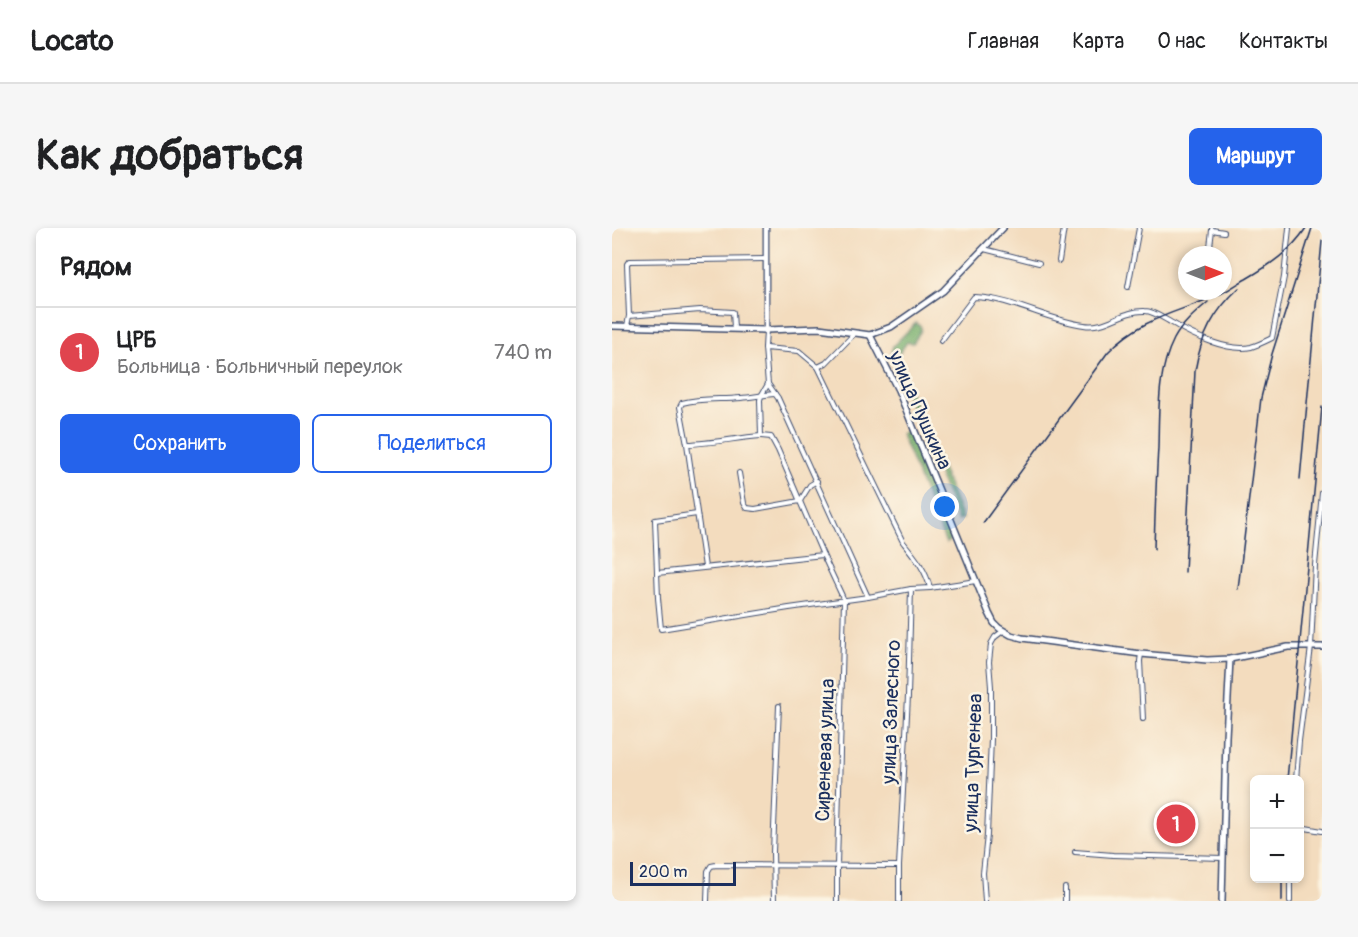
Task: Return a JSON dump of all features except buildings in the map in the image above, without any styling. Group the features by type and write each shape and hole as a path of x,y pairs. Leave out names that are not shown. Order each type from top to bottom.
{"main road":[{"path":"612,326 766,330 819,328 870,335 891,327 943,291 1003,228"},
{"name":"улица Пушкина","path":"870,335 898,390 988,613 1003,631"},
{"path":"1003,631 1022,638 1207,660 1230,659 1288,646 1322,647"},
{"path":"1222,901 1230,659"}],"street":[{"path":"766,228 765,348 768,384 776,394 817,481 868,597"},
{"path":"1059,261 1064,228"},
{"path":"1128,287 1139,228"},
{"path":"941,341 974,297 989,297 1085,326 1102,325 1126,313 1147,311 1203,338 1233,348 1251,347 1272,338 1284,277 1289,228"},
{"path":"1210,246 1212,229 1224,232"},
{"path":"984,249 1039,263"},
{"path":"627,326 629,316 627,264 629,261 765,259"},
{"path":"629,316 700,310 733,312 734,328"},
{"path":"668,314 668,328"},
{"path":"818,367 826,363 855,333"},
{"path":"765,348 799,351 818,367 903,543 920,563 930,588"},
{"path":"761,436 761,396 768,384"},
{"path":"705,567 680,407 682,403 692,400 776,394"},
{"path":"687,444 761,436 771,437 844,600"},
{"path":"739,473 744,502 747,508 754,509 800,501 810,485 817,481"},
{"path":"1296,775 1311,647 1315,565 1322,494"},
{"path":"697,514 655,520 661,629 911,589 976,581"},
{"path":"657,573 823,555"},
{"name":"улица Залесного","path":"899,901 911,589"},
{"name":"Сиреневая улица","path":"837,901 844,600"},
{"name":"улица Тургенева","path":"986,901 983,873 991,739 989,662 991,644 995,637 1003,631"},
{"path":"1142,654 1140,661 1143,719"},
{"path":"774,901 773,864 779,706"},
{"path":"1304,828 1322,831"},
{"path":"1075,852 1223,858"},
{"path":"708,901 708,871 711,866 716,865 899,866"},
{"path":"1290,883 1290,901"},
{"path":"1065,888 1065,901"}],"green space":[{"path":"916,323 921,330 913,343 907,342 897,356 902,375 962,519 958,521 891,354 893,346"},
{"path":"906,431 951,538 946,543 901,434"}],"railway":[{"path":"983,523 1108,352 1121,340 1162,316 1222,293 1255,274 1287,251 1306,228"},
{"path":"1238,589 1261,398 1272,354 1312,228"},
{"path":"1300,479 1322,241"},
{"path":"1185,572 1195,371 1210,325 1222,306 1239,288"},
{"path":"1154,549 1159,406 1164,365 1177,334 1189,319 1208,302"},
{"path":"1287,775 1322,407"},
{"path":"1282,883 1282,901"}],"place":[{"name":"ЦРБ","path":"1176,824"}]}
